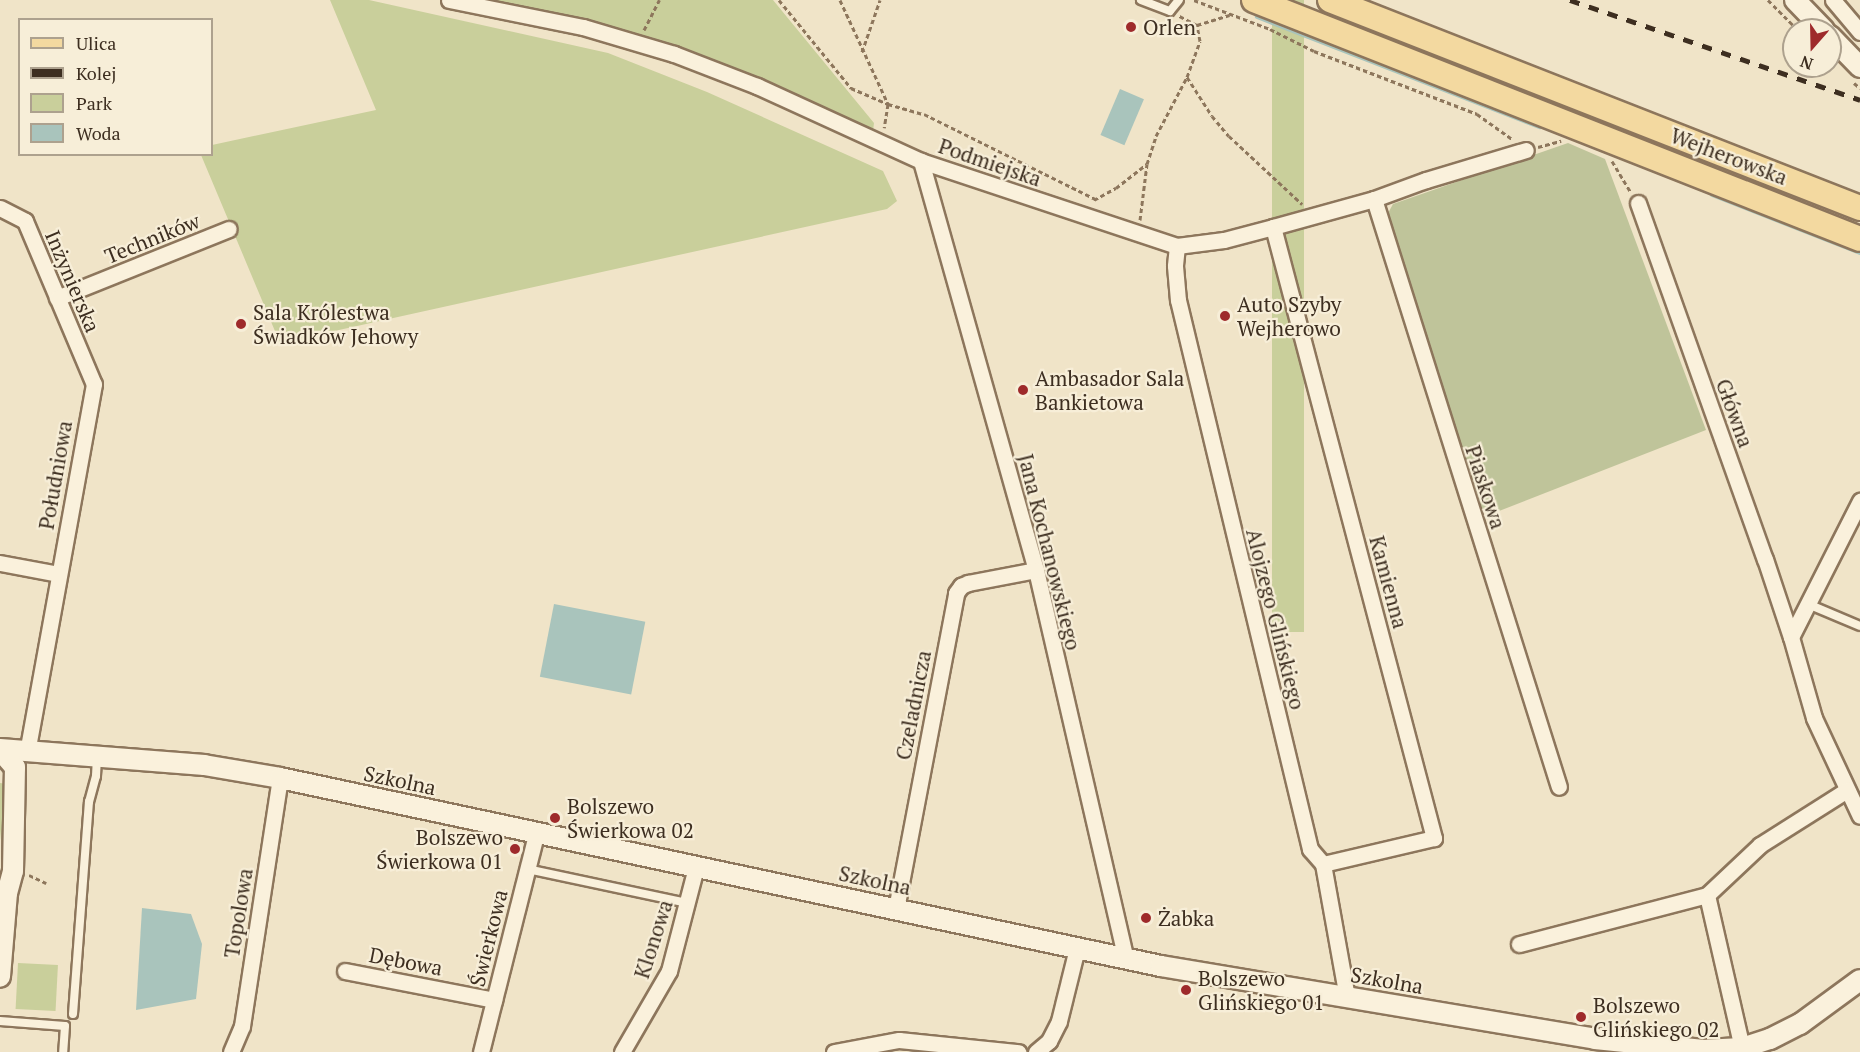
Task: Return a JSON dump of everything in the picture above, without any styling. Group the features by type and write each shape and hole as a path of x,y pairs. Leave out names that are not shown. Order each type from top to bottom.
{"main road":[{"name":"Wejherowska","path":"1254,0 1607,147 1860,239"},
{"name":"Wejherowska","path":"1330,0 1860,208"}],"street":[{"name":"Podmiejska","path":"449,0 583,27 638,42 757,86 921,161 1177,246 1224,240 1273,227 1374,199 1426,180 1526,150"},
{"path":"1795,0 1812,18"},
{"path":"1833,0 1860,32"},
{"path":"1842,47 1859,63"},
{"name":"Jana Kochanowskiego","path":"921,161 1036,570 1125,957"},
{"name":"Piaskowa","path":"1374,199 1559,787"},
{"name":"Główna","path":"1638,203 1791,637 1814,718 1860,816"},
{"name":"Inżynierska","path":"0,208 25,220 94,384"},
{"name":"Kamienna","path":"1273,227 1434,838 1323,864"},
{"name":"Techników","path":"57,298 229,229"},
{"name":"Alojzego Glińskiego","path":"1177,246 1175,266 1178,300 1310,849 1323,864 1347,997"},
{"name":"Południowa","path":"27,751 94,384"},
{"path":"1791,637 1860,501"},
{"path":"0,563 58,574"},
{"name":"Czeladnicza","path":"896,909 956,593 961,586 968,583 1036,570"},
{"path":"0,750 15,766 13,871 2,929 0,977"},
{"name":"Szkolna","path":"0,750 204,765 280,778 1077,948 1595,1039 1703,1050 1747,1050 1800,1024 1860,980"},
{"name":"Topolowa","path":"231,1052 242,1026 280,778"},
{"path":"1519,944 1707,895 1760,845 1847,790"},
{"name":"Świerkowa","path":"481,1052 536,834"},
{"name":"Klonowa","path":"622,1052 669,971 696,867"},
{"path":"0,873 7,894"},
{"path":"1707,895 1747,1050"},
{"path":"1036,1052 1049,1041 1059,1021 1077,948"},
{"name":"Dębowa","path":"345,970 494,1000"},
{"path":"834,1052 900,1040 966,1049 1018,1052"}],"lane":[{"path":"1142,0 1170,11 1179,0"},
{"path":"1808,604 1860,626"},
{"path":"73,1014 89,802 96,776 97,756"},
{"path":"527,869 688,903"},
{"path":"0,1021 65,1026 63,1052"}],"path":[{"path":"638,42 659,0"},
{"path":"779,0 851,88 888,104 924,114 1095,199"},
{"path":"840,0 862,52 888,104 882,143"},
{"path":"862,52 880,0"},
{"path":"1194,0 1314,51 1477,114 1526,150 1566,140"},
{"path":"1768,0 1786,18"},
{"path":"1170,11 1197,25 1231,15"},
{"path":"1138,233 1147,164 1160,126 1187,77 1200,41 1197,25"},
{"path":"1187,77 1212,116 1229,136 1315,215"},
{"path":"1607,147 1638,203"},
{"path":"1089,218 1095,199 1116,188 1147,164"}],"green space":[{"path":"330,0 369,0 608,53 707,92 883,171 897,201 887,209 280,343 201,156 213,156 213,145 376,110"},
{"path":"482,0 773,0 874,123 873,131 842,116 649,38 594,21"},
{"path":"1272,0 1304,0 1304,632 1272,632"},
{"path":"1568,143 1605,159 1706,430 1494,513 1481,508 1387,215 1393,204"},
{"path":"0,783 7,784 4,871 0,830"},
{"path":"18,963 58,965 56,1011 16,1009"}],"water":[{"path":"1120,89 1144,99 1124,145 1100,135"},
{"path":"554,604 645,622 631,694 540,677"},
{"path":"142,908 191,914 202,944 196,999 136,1010"}],"waterway":[{"path":"1257,16 1539,126"},
{"path":"1712,194 1860,252"}],"railway":[{"path":"1570,0 1860,100"}],"place":[{"name":"Orlen","path":"1131,27"},
{"name":"Auto Szyby Wejherowo","path":"1225,316"},
{"name":"Sala Królestwa Świadków Jehowy","path":"241,324"},
{"name":"Ambasador Sala Bankietowa","path":"1023,390"},
{"name":"Bolszewo Świerkowa 02","path":"555,818"},
{"name":"Bolszewo Świerkowa 01","path":"515,849"},
{"name":"Żabka","path":"1146,918"},
{"name":"Bolszewo Glińskiego 01","path":"1186,990"},
{"name":"Bolszewo Glińskiego 02","path":"1581,1017"}]}
